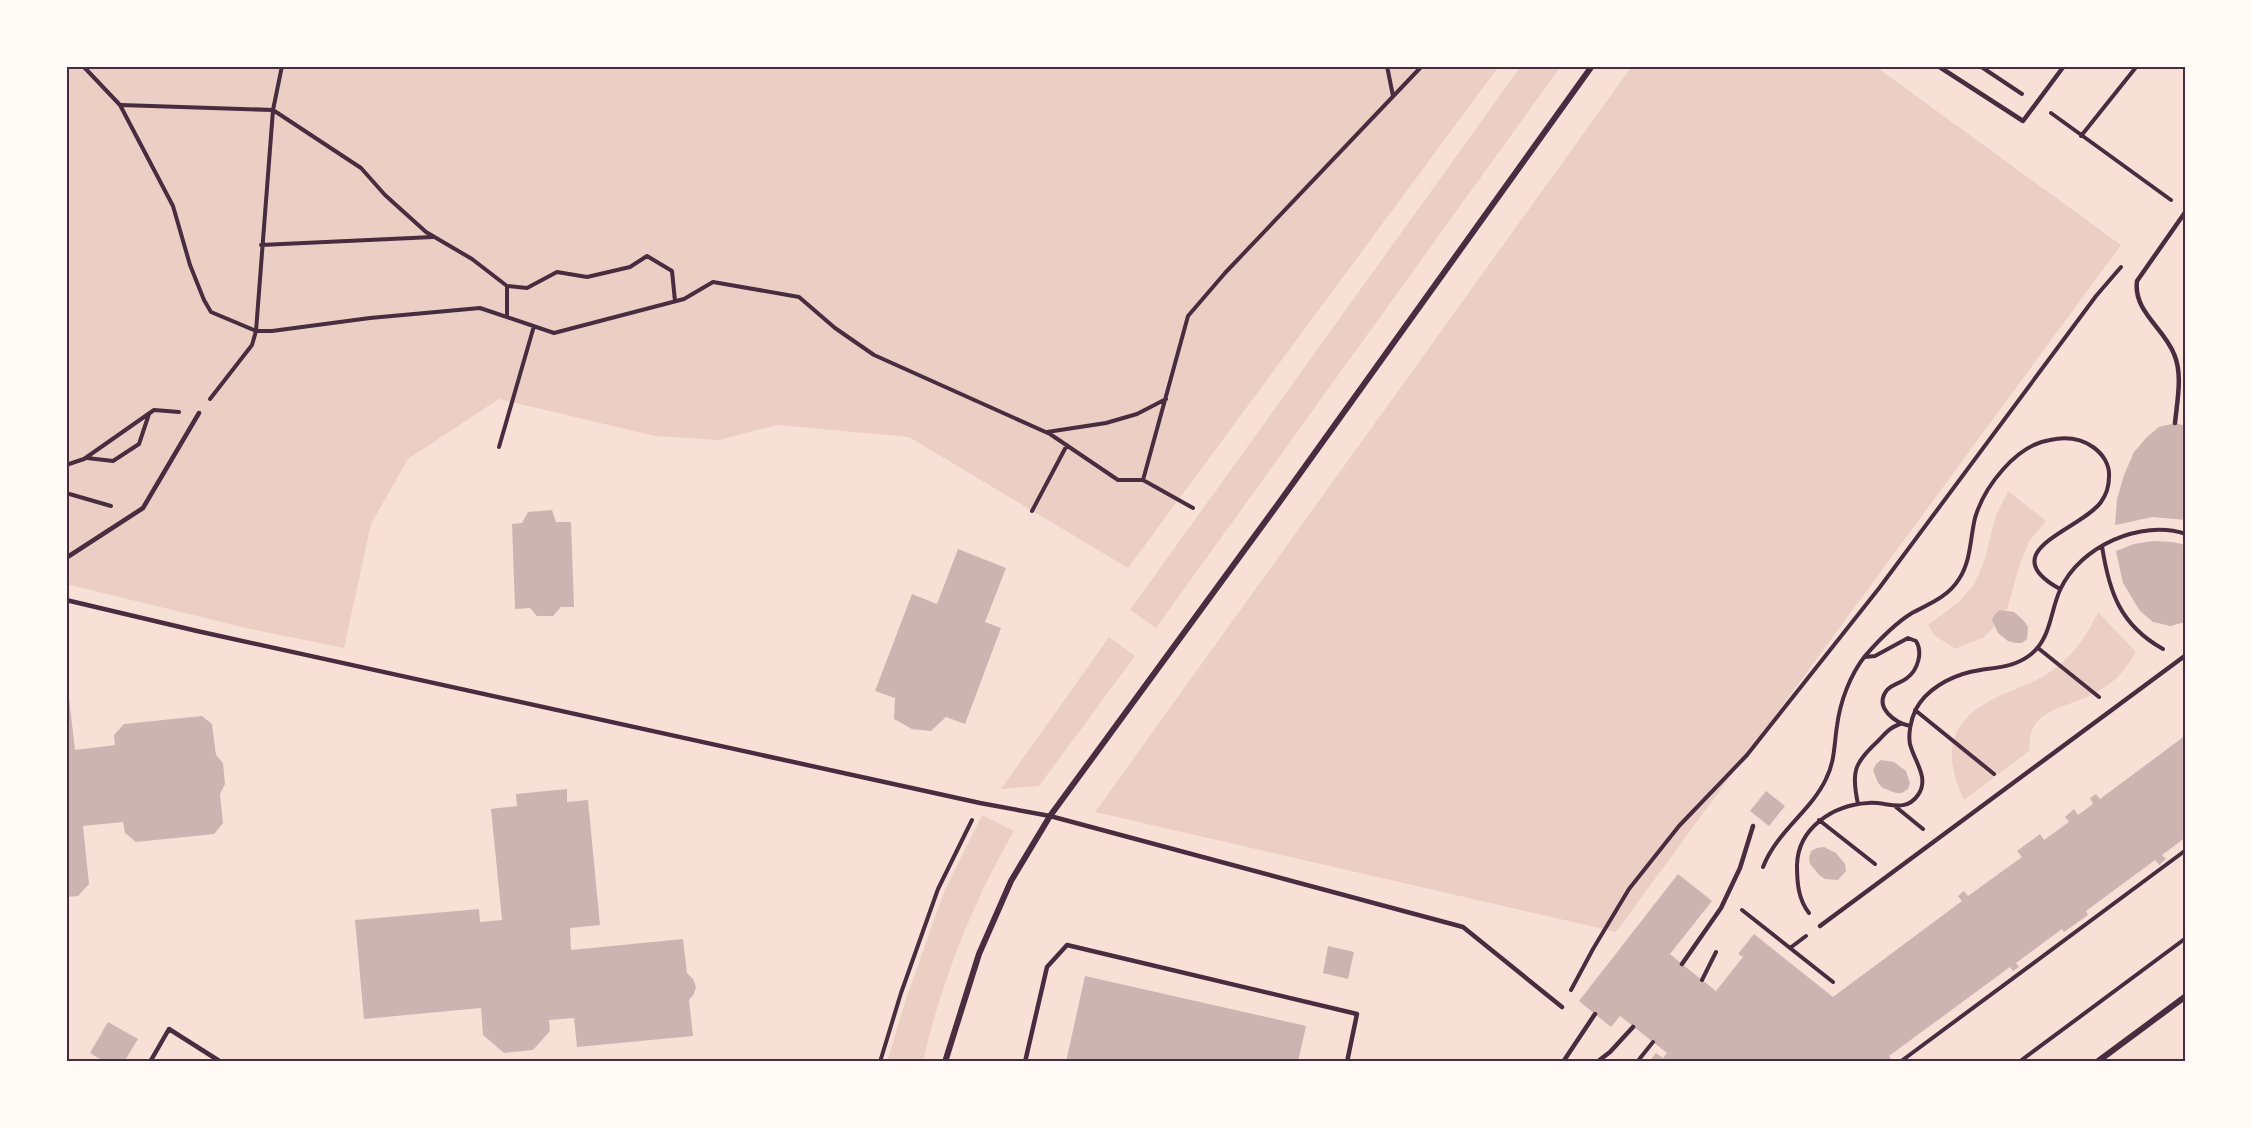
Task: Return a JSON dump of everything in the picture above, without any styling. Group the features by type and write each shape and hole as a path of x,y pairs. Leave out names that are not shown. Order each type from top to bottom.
{"street":[{"path":"945,1062 979,954 1011,881 1050,816 1274,510 1592,66"},
{"path":"2097,1062 2186,996"}],"lane":[{"path":"1938,66 2023,121 2064,66"},
{"path":"2175,423 2178,368 2174,352 2140,303 2136,292 2137,281 2186,211"},
{"path":"2182,217 2186,226"},
{"path":"66,558 142,508 199,413"},
{"path":"66,600 197,631 980,803 1050,816 1463,927 1562,1007"},
{"path":"1820,926 2186,655"},
{"path":"1682,964 1721,908 1740,868 1753,826"},
{"path":"1025,1062 1047,967 1067,945 1357,1014 1347,1062"},
{"path":"1563,1062 1595,1014"},
{"path":"1597,1062 1610,1052 1633,1027"},
{"path":"150,1062 169,1029 221,1062"}],"path":[{"path":"84,66 120,105 173,206 190,265 211,312 256,331 480,308 554,333 675,302 713,282 799,297 835,328 874,355 1047,432 1118,480 1143,480 1193,508"},
{"path":"66,465 86,458 154,410 199,413 252,345 256,331 273,110 282,66"},
{"path":"1387,66 1393,96"},
{"path":"1143,480 1188,316 1225,273 1422,66"},
{"path":"1980,66 2036,103 2173,202 2167,210"},
{"path":"2081,136 2137,66"},
{"path":"120,105 273,110 361,168 385,195 433,237 472,259 507,286 527,288 557,273 587,277 630,267 647,256 672,271 675,302"},
{"path":"261,245 433,237"},
{"path":"1562,1007 1629,889 1679,826 1747,755 1872,596 2096,296 2127,260"},
{"path":"507,286 507,317"},
{"path":"500,447 534,326"},
{"path":"1047,432 1106,423 1137,414 1167,398"},
{"path":"86,458 113,461 138,444 150,413"},
{"path":"1762,869 1783,833 1825,780 1835,756 1837,724 1845,694 1864,657 1885,634 1911,614 1939,599 1959,580 1968,561 1976,517 1990,486 2010,462 2027,447 2042,441 2061,438 2077,439 2092,446 2104,456 2109,470 2109,484 2101,502 2088,514 2049,538 2039,547 2035,557 2036,567 2044,580 2060,589"},
{"path":"1032,511 1067,445"},
{"path":"66,493 135,513"},
{"path":"1820,926 1805,907 1797,883 1797,858 1806,835 1819,820 1840,808 1868,802 1895,807 1908,804 1918,796 1923,784 1922,771 1915,760 1909,742 1910,726 1915,710 1927,693 1969,672 2002,668 2022,661 2038,648 2047,630 2060,589 2078,565 2116,537 2147,530 2174,530 2186,534"},
{"path":"2102,546 2108,582 2124,615 2149,641 2181,659"},
{"path":"1864,657 1875,656 1908,638 1916,641 1920,647 1920,656 1915,670 1907,679 1887,690 1883,699 1884,708 1890,717 1901,724 1910,726"},
{"path":"2038,648 2114,708"},
{"path":"1915,710 2009,786"},
{"path":"1888,728 1890,717"},
{"path":"1858,804 1854,786 1859,761 1865,751 1888,728 1901,724"},
{"path":"880,1062 901,993 938,889 980,803"},
{"path":"1895,807 1936,840"},
{"path":"1819,820 1889,875"},
{"path":"1900,1062 2186,850"},
{"path":"1734,918 1746,901"},
{"path":"1741,909 1833,982"},
{"path":"2019,1062 2186,938"},
{"path":"1637,1062 1653,1042"}],"shaded area":[{"path":"66,66 1499,66 1128,568 909,437 777,425 719,440 655,436 499,399 408,459 371,524 344,648 250,629 66,584"},
{"path":"1521,66 1561,66 1156,628 1130,610"},
{"path":"1632,66 1875,66 2121,245 1616,932 1095,812"},
{"path":"2008,491 2046,521 2030,540 2020,563 2007,610 1996,614 1994,627 1984,637 1955,649 1934,635 1928,625 1959,602 1974,585 1984,562 1996,515"},
{"path":"2098,612 2136,652 2126,667 2104,688 2041,718 2031,733 2029,751 1964,800 1954,771 1952,757 1956,733 1963,721 1988,702 2035,680 2058,666 2078,645"},
{"path":"1109,637 1135,656 1039,786 1001,789"},
{"path":"982,815 1014,831 985,886 960,943 939,1002 923,1062 887,1062 907,996 944,892"}],"building":[{"path":"2175,423 2186,426 2186,520 2153,517 2115,525 2117,499 2134,452 2159,427"},
{"path":"552,510 556,522 571,522 574,607 561,607 553,616 537,616 530,608 515,609 512,524 522,523 528,512"},
{"path":"2153,541 2186,545 2186,622 2170,626 2153,622 2140,611 2123,583 2116,551 2134,544"},
{"path":"958,549 1006,568 985,622 1001,628 965,724 946,717 931,731 912,729 894,719 895,698 875,691 912,594 937,604"},
{"path":"2000,610 2014,612 2028,627 2027,639 2022,643 2008,641 1998,633 1992,620"},
{"path":"66,687 75,750 115,745 114,735 124,724 202,716 212,724 216,755 223,763 225,784 220,794 223,823 214,834 136,842 125,833 123,822 83,826 89,884 78,896 66,897"},
{"path":"2186,735 2186,837 2162,855 2166,859 2159,865 2155,860 2086,911 2088,915 2064,932 2062,929 2016,963 2019,967 2013,971 2010,967 1889,1056 1893,1062 1649,1062 1656,1053 1663,1058 1667,1053 1620,1016 1611,1027 1579,1001 1678,874 1712,901 1670,954 1716,991 1743,957 1738,954 1754,934 1833,997 1962,901 1958,896 1964,891 1968,896 2022,857 2017,851 2040,834 2044,840 2069,822 2065,817 2074,809 2078,815 2093,804 2090,798 2096,794 2100,799"},
{"path":"1881,760 1894,762 1906,771 1910,783 1908,789 1902,793 1896,793 1883,788 1878,783 1873,770"},
{"path":"567,789 567,802 588,800 600,925 570,928 571,950 683,939 687,973 693,979 696,987 689,1000 693,1036 577,1047 574,1018 549,1020 550,1031 533,1050 504,1053 483,1035 481,1008 364,1019 355,920 479,909 480,922 502,920 491,809 517,806 516,794"},
{"path":"1766,791 1785,806 1769,826 1750,811"},
{"path":"1824,847 1836,853 1845,864 1846,871 1838,880 1825,879 1810,864 1811,851"},
{"path":"1328,946 1354,952 1348,979 1323,973"},
{"path":"1085,976 1306,1026 1298,1062 1066,1062"},
{"path":"108,1022 138,1039 124,1062 105,1062 90,1053"}]}
